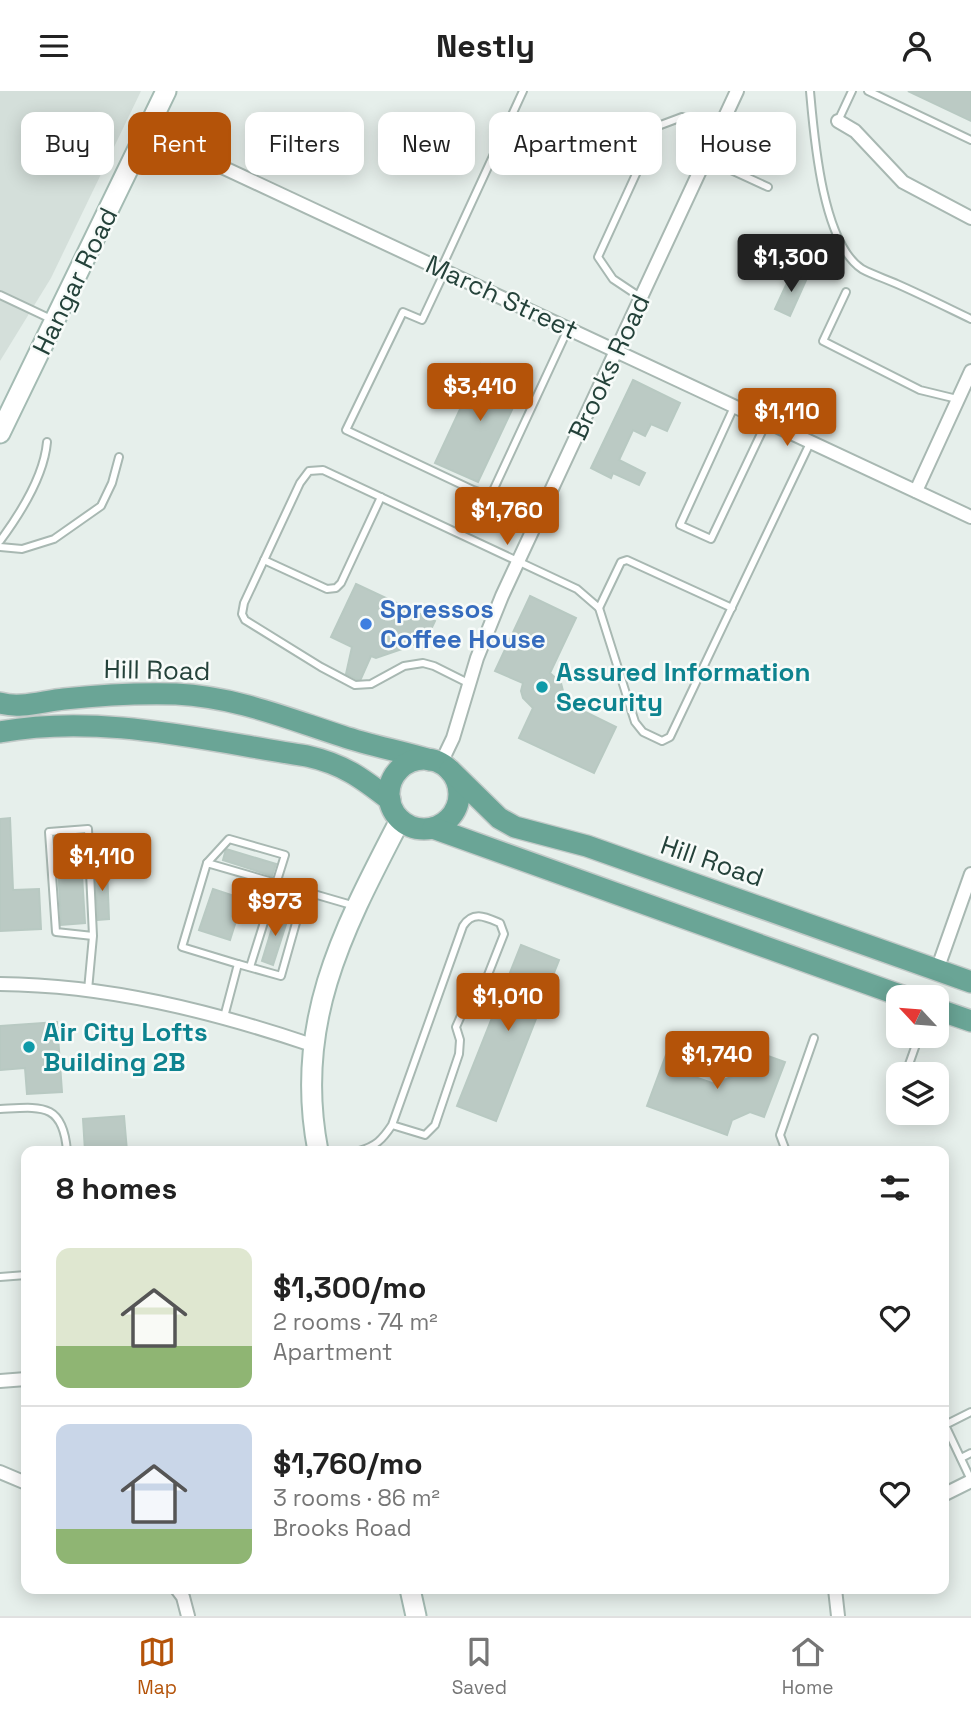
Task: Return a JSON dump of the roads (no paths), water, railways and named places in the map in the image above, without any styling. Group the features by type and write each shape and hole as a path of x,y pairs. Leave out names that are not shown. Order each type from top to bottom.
{"main road":[{"name":"Hill Road","path":"0,703 29,704 136,694 215,698 283,715 344,737 440,764 499,818 515,827 587,846 971,982"},
{"path":"0,732 47,725 108,727 307,756 346,768 390,800"},
{"path":"409,763 440,764 457,781 460,792 453,815 433,828 410,827 393,811 390,789 400,770 409,763"},
{"path":"433,828 886,990"},
{"path":"949,1013 971,1021"}],"street":[{"name":"Hangar Road","path":"156,112 166,91"},
{"name":"Brooks Road","path":"727,112 737,91"},
{"path":"838,121 855,131 903,182 971,218"},
{"name":"Hangar Road","path":"0,433 128,171"},
{"name":"March Street","path":"231,171 971,517"},
{"name":"Brooks Road","path":"440,764 453,738 490,623 697,175"},
{"path":"916,491 971,371"},
{"path":"317,1146 310,1088 312,1045 322,998 341,941 400,820"},
{"path":"937,970 971,874"},
{"path":"0,984 88,990 174,1005 224,1017 312,1045"},
{"path":"0,1381 21,1379"},
{"path":"0,1472 21,1481"},
{"path":"949,1492 971,1480"},
{"path":"180,1594 188,1616"},
{"path":"411,1594 416,1616"},
{"path":"836,1594 838,1616"}],"lane":[{"path":"523,91 422,320 403,312 346,431 473,490 541,513"},
{"path":"810,91 818,162 836,233 847,255 863,269 971,319"},
{"path":"838,121 852,91"},
{"path":"869,91 971,139"},
{"path":"640,297 613,279 598,257 658,126 676,119"},
{"path":"742,175 768,187"},
{"path":"846,292 823,341 920,390 958,400"},
{"path":"0,295 56,321"},
{"path":"491,495 568,328"},
{"path":"735,406 680,524 700,534 711,539 767,421"},
{"path":"470,684 423,663 404,666 371,684 355,685 251,626 245,620 242,614 244,603 300,483 309,471 323,470 577,589 599,608 635,722 643,732 662,741 670,737 811,441"},
{"path":"47,442 37,477 1,545 22,549 54,539 101,506 112,483 119,457"},
{"path":"264,560 327,589 336,588 341,583 381,497"},
{"path":"599,608 620,564 627,560 732,608"},
{"path":"88,990 93,936 88,829 49,832 56,933 93,936"},
{"path":"250,967 285,855 229,839 207,863 182,947 238,964 281,976 306,891"},
{"path":"207,863 357,906"},
{"path":"376,1146 392,1125 463,926 467,919 481,915 500,923 504,934 482,990 467,1002 456,1027 460,1040 459,1054 435,1125 425,1135 392,1125"},
{"path":"224,1017 238,964"},
{"path":"784,1146 780,1135 814,1038"},
{"path":"0,1109 41,1107 57,1117 65,1131 66,1146"},
{"path":"0,1277 21,1275"},
{"path":"949,1423 971,1412"},
{"path":"949,1433 971,1480"},
{"path":"961,1458 971,1453"}],"place":[{"name":"Spressos Coffee House","path":"366,624"},
{"name":"Assured Information Security","path":"542,687"},
{"name":"Air City Lofts Building 2B","path":"29,1047"}]}
